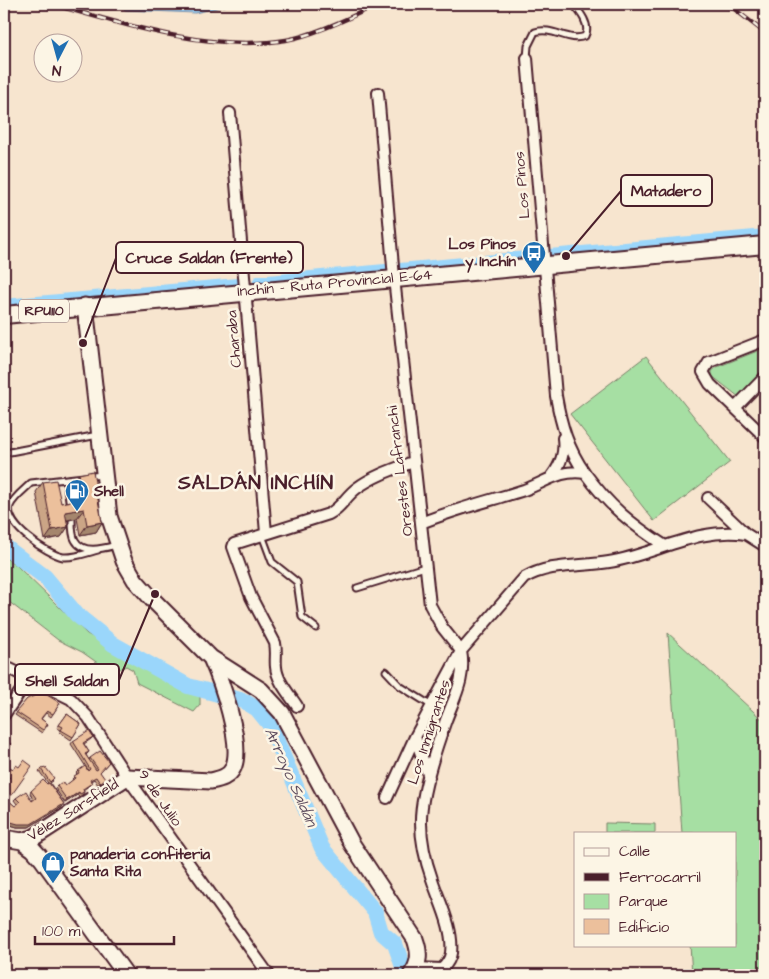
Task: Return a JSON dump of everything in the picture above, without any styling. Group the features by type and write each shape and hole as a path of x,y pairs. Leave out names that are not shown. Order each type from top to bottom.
{"main road":[{"name":"Inchín - Ruta Provincial E-64","path":"85,306 765,245"},
{"name":"RPU110","path":"4,315 85,306"},
{"path":"85,306 109,516 118,545 135,580 211,658 269,698 288,723 352,844 415,939 419,956 413,972"},
{"name":"Vélez Sarsfield","path":"4,838 29,843 127,777 211,781 222,779 229,774 235,760 231,718 222,683 211,658"},
{"path":"222,683 224,675 238,675"},
{"path":"29,843 126,975"}],"street":[{"name":"Los Pinos","path":"527,58 556,396 562,428 563,455 559,466 552,476"},
{"name":"Orestes Lafranchi","path":"378,93 394,278 413,462 432,610 461,651"},
{"name":"Charaba","path":"230,113 264,534"},
{"path":"765,340 705,366 705,377 765,437"},
{"path":"736,408 765,377"},
{"name":"Los Pinos","path":"562,428 570,450 603,498 617,512 665,546"},
{"path":"298,706 278,678 275,643 252,597 233,547 234,544 328,514 342,505 358,487 383,473 413,462"},
{"path":"421,523 467,505 524,490 552,476 569,472 586,474"},
{"path":"708,498 746,534 765,546"},
{"path":"387,798 415,737 461,651 513,590 532,574 567,566 611,562 722,532 746,534"},
{"name":"Los Inmigrantes","path":"443,972 449,960 451,944 441,905 428,868 421,836 421,810 440,737 462,684 464,664 461,651"},
{"name":"9 de Julio","path":"4,666 59,692 78,706 88,717 127,777 269,975"},
{"path":"4,715 29,679"},
{"path":"415,737 429,777"},
{"path":"413,972 443,972"}],"lane":[{"path":"527,58 528,46 535,32 547,31 576,38 585,36 588,29 573,4"},
{"path":"10,452 100,435"},
{"path":"104,475 31,483 12,503 10,513 15,526 33,541 60,556 70,557 118,545"},
{"path":"66,480 70,510"},
{"path":"72,520 75,540 80,545 98,550"},
{"path":"264,534 272,562 297,582 302,617 316,628"},
{"path":"357,588 426,566"},
{"path":"386,672 400,686 432,706"}],"green space":[{"path":"765,348 765,370 739,397 712,376 712,371 717,367"},
{"path":"646,356 730,462 654,521 570,414"},
{"path":"4,557 16,565 87,634 200,692 200,705 194,712 137,683 133,670 126,666 112,673 82,652 58,640 4,598"},
{"path":"668,633 765,722 765,975 692,975 690,946 736,946 736,832 682,832"},
{"path":"605,823 655,824 655,832 605,832"}],"water":[{"path":"120,4 233,4 195,13 125,10"}],"building":[{"path":"93,471 102,522 87,525 84,509 65,512 68,527 52,530 43,482 56,480 61,503 84,499 79,474"},
{"path":"39,694 47,695 60,703 53,714 47,711 42,717 41,719 48,724 43,730 16,712 27,699"},
{"path":"67,714 81,724 73,737 61,730 63,727 59,725"},
{"path":"89,731 93,737 83,743 89,752 85,754 96,770 98,769 90,758 100,751 109,762 100,772 105,779 100,783 96,777 90,780 92,783 83,789 84,792 80,794 79,792 67,800 57,786 62,782 65,786 85,766 88,771 90,769 73,741"},
{"path":"4,738 11,744 7,751 8,748 4,745"},
{"path":"4,745 8,748 4,754"},
{"path":"24,760 32,766 8,800 15,806 20,802 16,798 26,791 32,801 36,798 31,791 43,780 47,784 49,783 64,804 31,824 18,824 4,820 4,774 10,778 4,773 4,764 13,769 16,765 19,767"},
{"path":"46,768 54,778 50,782 41,769"}],"waterway":[{"path":"550,254 765,234"},
{"path":"400,268 538,255"},
{"path":"258,281 385,269"},
{"path":"4,304 238,283"},
{"name":"Arroyo Saldán","path":"4,546 45,577 77,615 113,644 188,686 244,701 257,709 270,725 322,848 375,912 381,932 395,944 406,975"}],"railway":[{"path":"52,4 138,28 168,34 198,39 257,43 297,38 345,20 378,4"},
{"path":"728,4 765,33"}],"place":[{"name":"Matadero","path":"566,256"},
{"name":"Los Pinos y Inchín","path":"534,274"},
{"name":"Cruce Saldan (Frente)","path":"83,343"},
{"name":"Shell","path":"77,512"},
{"name":"Shell Saldan","path":"155,594"},
{"name":"panaderia confiteria Santa Rita","path":"53,884"}],"district":[{"name":"SALDÁN INCHÍN","path":"256,483"}]}
